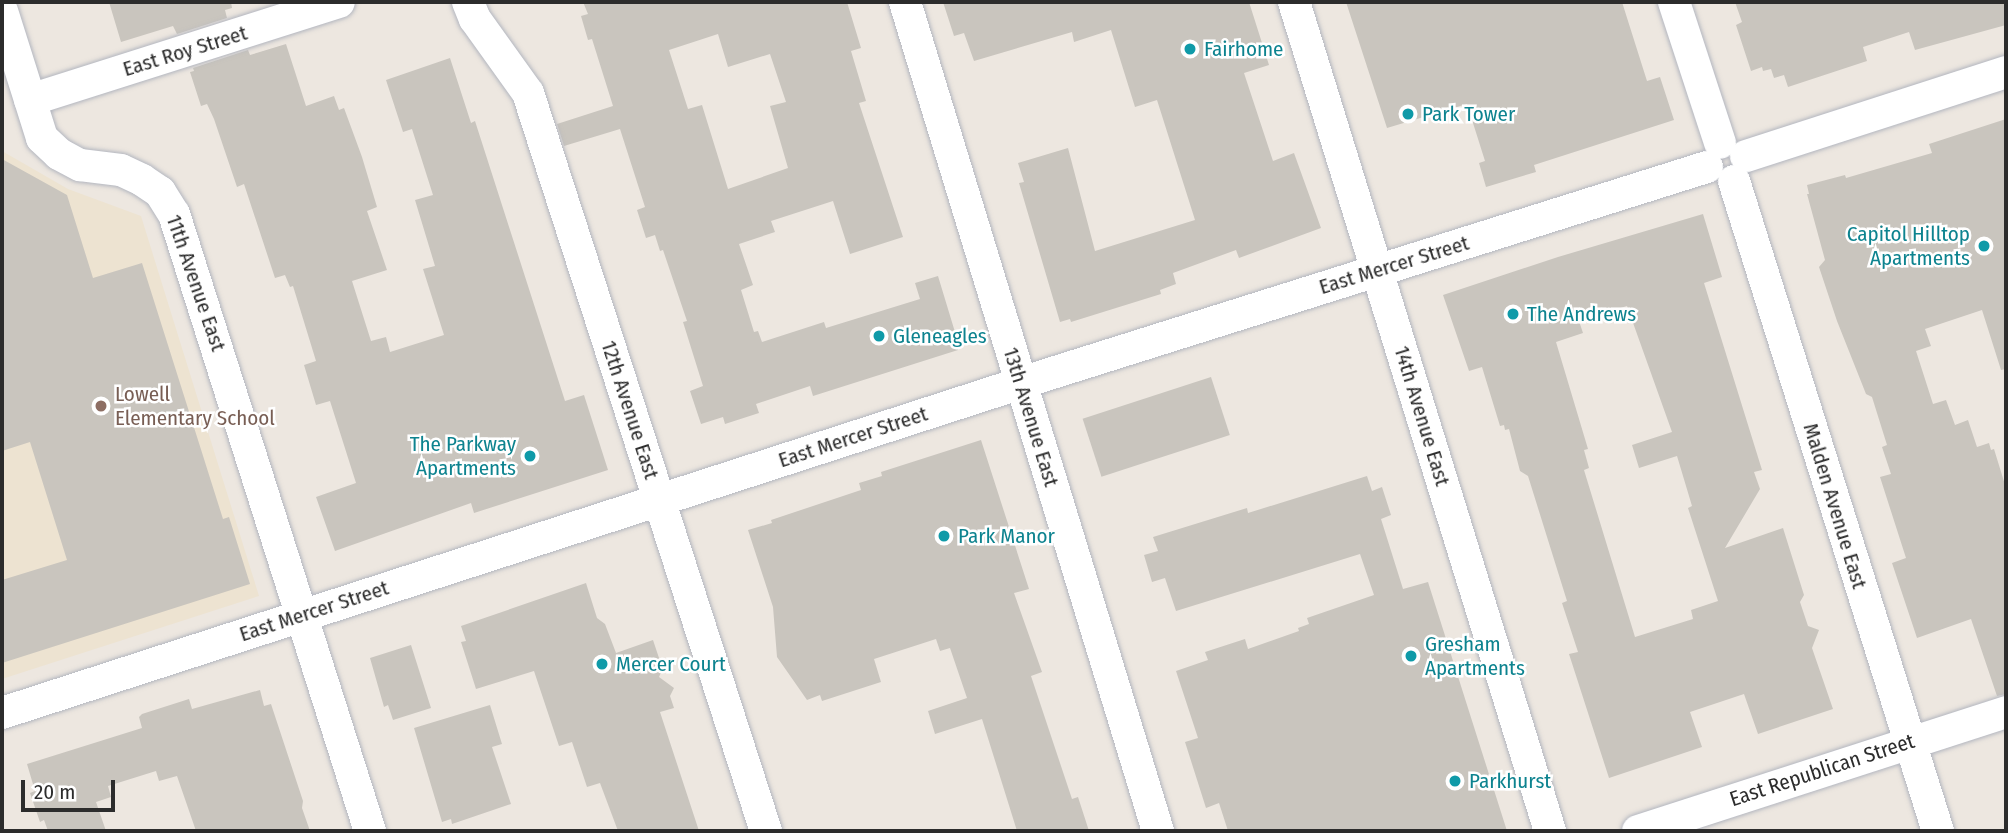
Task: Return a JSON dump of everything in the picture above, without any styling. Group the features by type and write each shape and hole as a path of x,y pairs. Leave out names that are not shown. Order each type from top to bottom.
{"street":[{"name":"East Roy Street","path":"30,100 340,2"},
{"name":"12th Avenue East","path":"468,2 475,19 528,93 766,831"},
{"name":"13th Avenue East","path":"905,2 1158,831"},
{"name":"14th Avenue East","path":"1294,2 1550,831"},
{"name":"Malden Avenue East","path":"1674,2 1938,831"},
{"name":"11th Avenue East","path":"2,11 41,138 59,154 80,164 121,170 142,180 160,192 174,214 303,615 369,831"},
{"name":"East Mercer Street","path":"2,713 1020,384 2006,72"},
{"name":"East Republican Street","path":"1638,831 1908,741 2006,712"}],"shaded area":[{"name":"Lowell Elementary School","path":"2,151 68,189 141,216 259,596 2,679"}],"building":[{"path":"109,2 231,2 232,8 225,10 227,18 177,34 173,26 121,42"},
{"path":"583,2 847,2 861,48 851,51 866,101 859,103 903,237 850,254 833,201 771,221 775,232 739,244 753,285 741,290 754,332 758,331 762,342 824,322 826,328 920,299 915,283 938,276 958,350 813,396 810,386 756,404 759,413 725,424 723,417 701,424 690,391 703,386 683,322 687,321 663,250 660,251 655,235 646,238 637,210 645,207 620,129 564,146 557,124 613,106 592,39 588,40 581,16 588,14","holes":["718,34 728,67 770,54 786,102 770,106 788,168 728,189 702,105 688,109 669,50"]},
{"path":"943,2 1249,2 1269,65 1244,73 1273,161 1294,153 1321,228 1239,258 1236,250 1173,273 1176,284 1160,290 1161,294 1071,322 1070,319 1060,322 1019,183 1024,182 1018,163 1068,148 1095,251 1195,220 1157,100 1135,107 1111,30 1074,42 1072,32 974,61 964,33 954,36"},
{"path":"1346,2 1622,2 1647,81 1660,77 1674,120 1534,165 1536,172 1486,187 1479,163 1485,161 1467,104 1387,128"},
{"path":"1735,2 2006,2 2006,25 1915,50 1909,32 1863,47 1867,61 1788,87 1784,75 1774,78 1771,69 1763,71 1762,67 1751,71 1736,25 1742,22"},
{"path":"286,44 306,106 334,96 339,110 344,108 362,157 377,207 367,211 387,270 352,281 371,341 386,337 390,352 444,335 423,269 435,266 415,200 433,195 412,129 403,132 386,80 450,58 471,123 475,121 565,401 584,395 608,470 474,513 471,503 335,551 316,497 356,483 330,401 316,405 304,365 316,361 293,286 290,287 285,275 275,278 244,184 237,187 214,119 207,104 201,106 190,72 194,71 193,68 248,50 250,55"},
{"path":"2006,119 2006,369 2001,370 1982,310 1925,329 1931,346 1916,351 1933,404 1946,400 1955,425 1968,420 1977,447 1989,443 1991,450 1994,449 2006,488 2006,694 1997,696 1971,619 1917,638 1892,563 1906,558 1880,477 1891,474 1882,447 1887,445 1872,397 1866,394 1819,267 1825,260 1807,194 1807,185 1845,175 1846,178 1932,153 1929,144"},
{"name":"Lowell Elementary School","path":"2,159 67,195 93,278 142,263 223,519 229,517 250,584 2,663 2,580 67,560 30,442 2,451"},
{"path":"1703,214 1722,277 1704,283 1762,470 1754,472 1760,489 1725,548 1783,528 1804,595 1800,602 1808,626 1819,630 1812,648 1833,709 1758,734 1744,694 1690,712 1702,747 1609,778 1569,654 1578,652 1562,603 1567,601 1528,476 1520,471 1509,429 1505,430 1504,425 1500,426 1482,367 1469,371 1443,295","holes":["1627,306 1672,432 1632,445 1639,468 1677,456 1692,506 1688,508 1718,601 1691,610 1693,619 1635,637 1584,470 1589,468 1584,450 1588,449 1556,342 1583,333 1579,321"]},
{"path":"1211,377 1230,435 1101,477 1083,419"},
{"path":"981,440 1029,589 1014,593 1042,672 1031,676 1072,799 1078,797 1089,831 1017,831 982,719 935,734 928,711 967,698 950,648 940,651 936,639 874,659 881,682 822,701 820,695 807,700 777,657 773,607 748,530 861,490 859,483 882,476 881,472"},
{"path":"1367,476 1372,491 1382,487 1391,515 1381,519 1403,589 1428,582 1507,831 1228,831 1219,803 1206,808 1185,742 1198,738 1176,671 1208,660 1205,652 1245,639 1248,649 1299,631 1298,628 1309,624 1307,618 1374,595 1360,554 1176,611 1165,578 1152,582 1144,555 1158,551 1153,537 1247,508 1248,513"},
{"path":"586,583 597,618 605,624 616,653 653,640 659,658 665,663 659,677 674,688 670,696 674,708 660,712 699,831 618,831 600,783 587,787 572,742 559,746 534,671 476,689 461,642 466,641 461,626"},
{"path":"411,645 431,708 393,720 388,705 384,707 370,658"},
{"path":"260,690 264,706 271,704 303,801 302,808 310,831 196,831 177,776 159,781 156,771 108,786 111,797 96,802 106,831 48,831 44,820 40,822 30,793 35,791 27,764 142,728 139,717 142,714 189,699 192,709"},
{"path":"490,705 502,744 492,747 511,804 452,824 451,819 442,822 414,728"}],"place":[{"name":"Fairhome","path":"1190,49"},
{"name":"Park Tower","path":"1408,114"},
{"name":"Capitol Hilltop Apartments","path":"1984,246"},
{"name":"The Andrews","path":"1513,314"},
{"name":"Gleneagles","path":"879,336"},
{"name":"Lowell Elementary School","path":"101,406"},
{"name":"The Parkway Apartments","path":"530,456"},
{"name":"Park Manor","path":"944,536"},
{"name":"Gresham Apartments","path":"1411,656"},
{"name":"Mercer Court","path":"602,664"},
{"name":"Parkhurst","path":"1455,781"}]}
